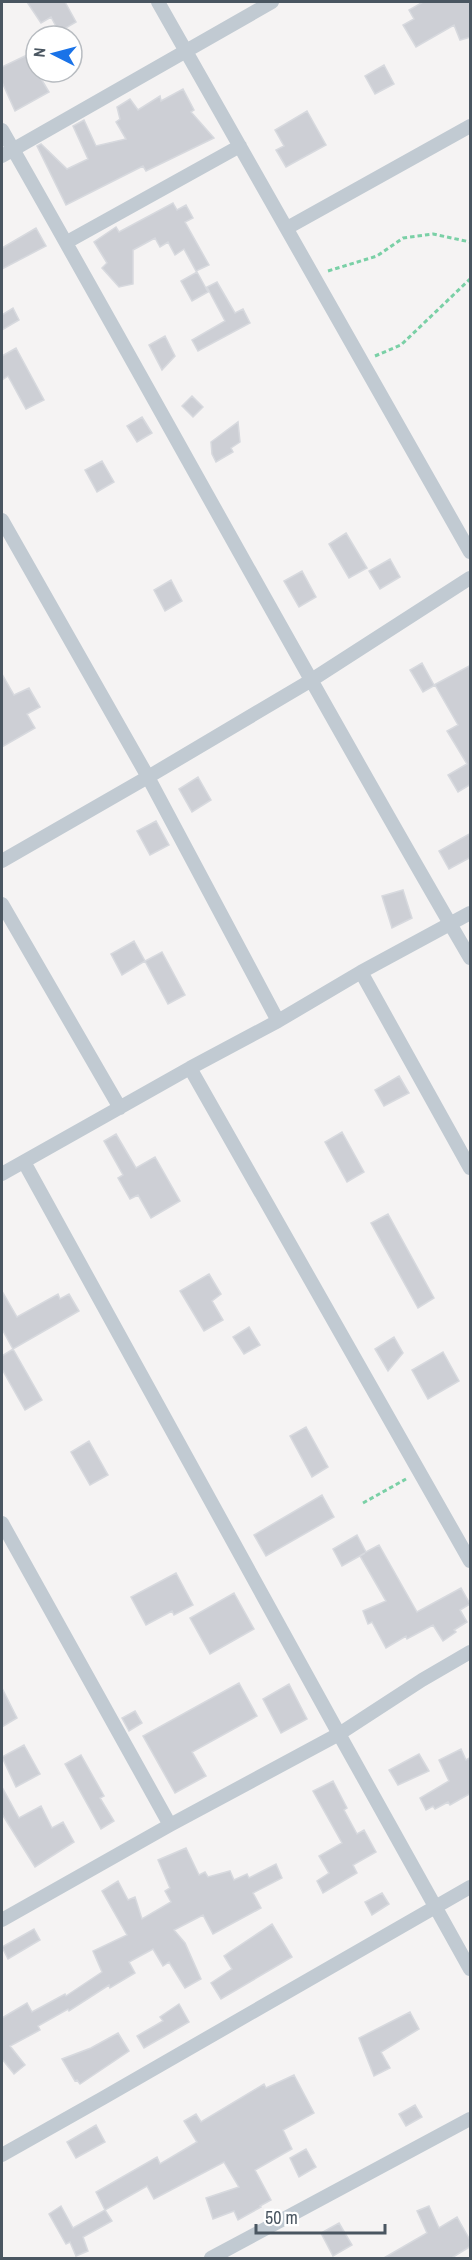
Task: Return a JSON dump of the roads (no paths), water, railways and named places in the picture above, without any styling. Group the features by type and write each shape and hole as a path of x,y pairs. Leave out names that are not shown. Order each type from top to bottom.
{"street":[{"path":"158,2 471,552"},
{"path":"7,153 272,2"},
{"path":"287,228 470,128"},
{"path":"2,130 7,153 67,242 310,681 471,958"},
{"path":"67,242 240,146"},
{"path":"2,520 148,777 278,1021"},
{"path":"2,861 310,681 471,578"},
{"path":"2,904 120,1108"},
{"path":"2,1174 278,1021 361,972 471,913"},
{"path":"361,972 471,1168"},
{"path":"190,1068 471,1561"},
{"path":"24,1162 471,1969"},
{"path":"2,1523 170,1825"},
{"path":"3,1916 339,1734 422,1680 471,1652"},
{"path":"2,2155 471,1887"},
{"path":"210,2259 471,2119"}]}
